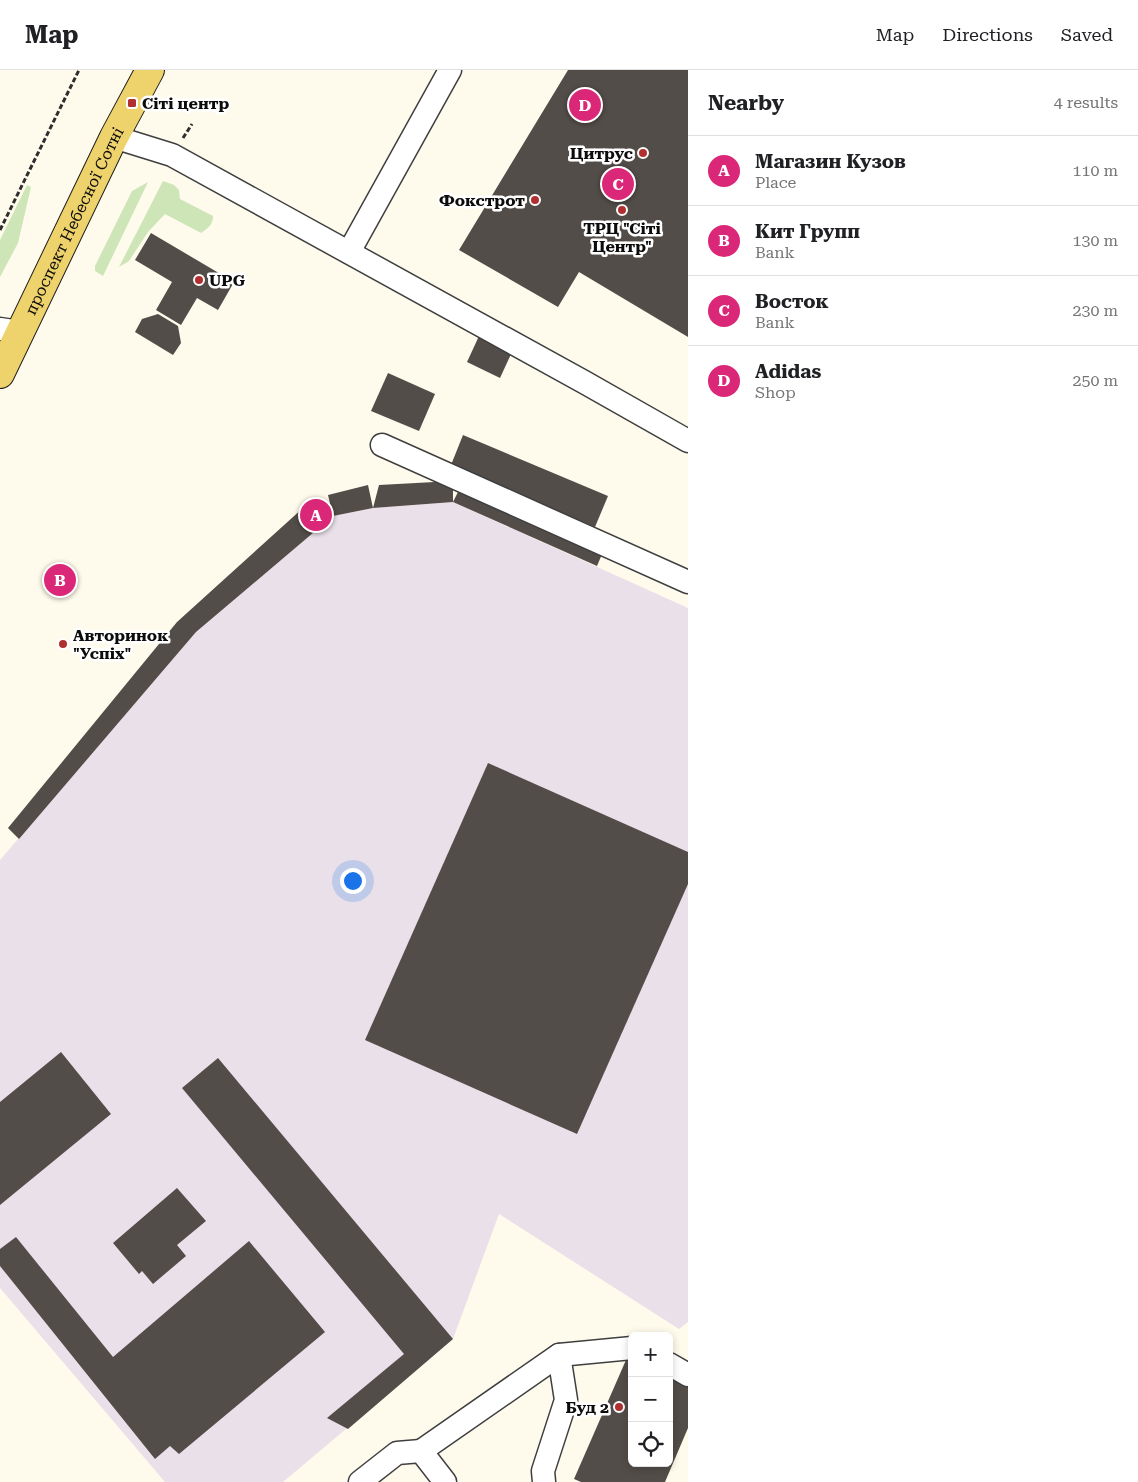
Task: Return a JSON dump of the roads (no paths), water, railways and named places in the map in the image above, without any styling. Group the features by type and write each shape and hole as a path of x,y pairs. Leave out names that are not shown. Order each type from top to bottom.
{"main road":[{"name":"проспект Небесної Сотні","path":"0,374 10,331 150,70"}],"lane":[{"path":"349,252 450,70"},
{"path":"114,137 172,155 584,382 688,442"},
{"path":"382,445 688,582"},
{"path":"360,1482 397,1452 422,1451 559,1355 628,1348"},
{"path":"544,1482 543,1471 566,1400 559,1355"},
{"path":"673,1366 688,1375"},
{"path":"422,1451 445,1482"}],"place":[{"name":"Сіті центр","path":"132,103"},
{"name":"Adidas","path":"585,105"},
{"name":"Цитрус","path":"643,153"},
{"name":"Восток","path":"618,184"},
{"name":"Фокстрот","path":"535,200"},
{"name":"ТРЦ \"Сіті Центр\"","path":"622,210"},
{"name":"UPG","path":"199,280"},
{"name":"Магазин Кузов","path":"316,515"},
{"name":"Кит Групп","path":"60,580"},
{"name":"Авторинок \"Успіх\"","path":"63,644"},
{"name":"Буд 2","path":"619,1407"}]}
